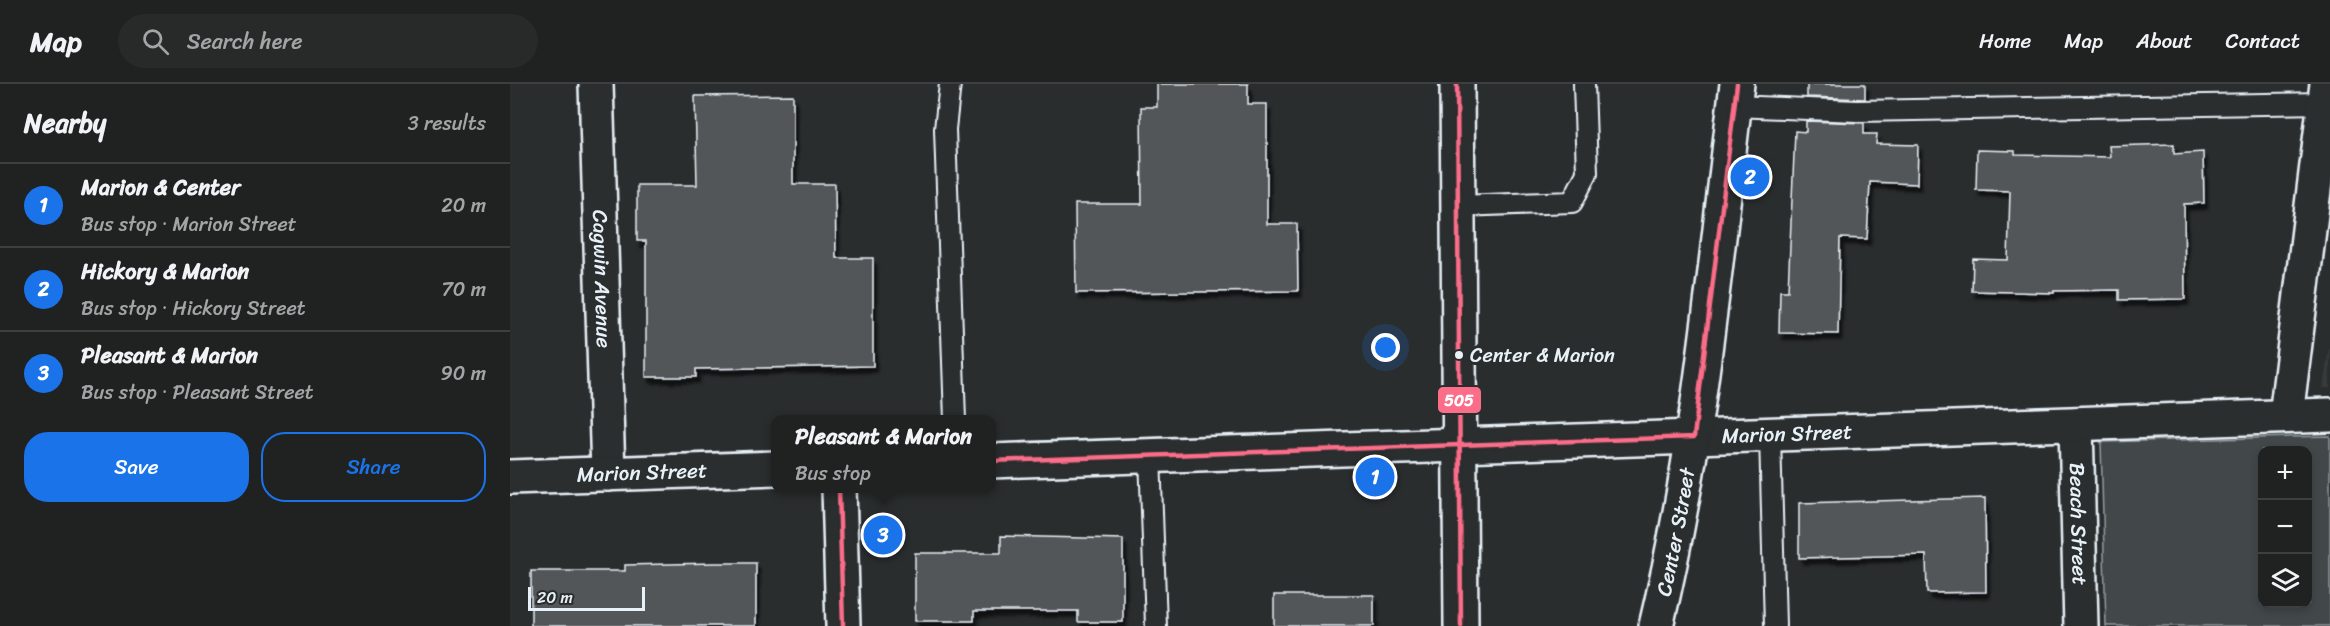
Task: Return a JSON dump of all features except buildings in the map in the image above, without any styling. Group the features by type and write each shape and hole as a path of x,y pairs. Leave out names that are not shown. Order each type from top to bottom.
{"street":[{"name":"Cagwin Avenue","path":"596,84 608,474"},
{"path":"1457,84 1461,626"},
{"path":"2286,416 2325,93"},
{"name":"Center Street","path":"1656,626 1671,563 1694,437 1736,95"},
{"name":"Marion Street","path":"996,461 2330,415"},
{"name":"Beach Street","path":"2076,424 2081,626"},
{"name":"Marion Street","path":"510,477 771,468"},
{"path":"839,493 843,626"}],"lane":[{"path":"950,84 945,129 955,415"},
{"path":"1458,206 1572,202 1587,173 1584,84"},
{"path":"1736,95 1857,111 2325,93"},
{"path":"1770,435 1775,626"},
{"path":"1150,455 1156,626"}],"shaded area":[{"path":"2330,342 2330,388 2323,388"},
{"path":"2330,436 2330,626 2106,626 2101,442"}],"transit line":[{"name":"505","path":"1457,84 1461,626"},
{"name":"505","path":"996,461 1694,437 1737,84"},
{"name":"505","path":"839,493 843,626"}],"place":[{"name":"Hickory & Marion","path":"1750,177"},
{"name":"Center & Marion","path":"1459,355"},
{"name":"Marion & Center","path":"1375,477"},
{"name":"Pleasant & Marion","path":"883,535"}]}
